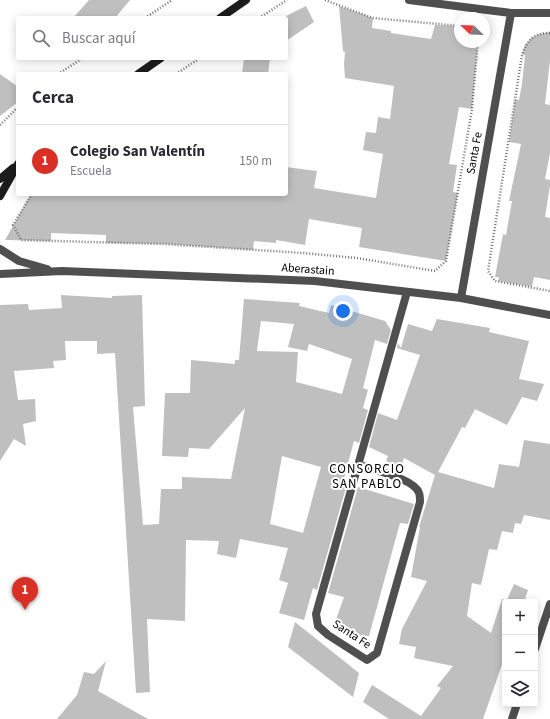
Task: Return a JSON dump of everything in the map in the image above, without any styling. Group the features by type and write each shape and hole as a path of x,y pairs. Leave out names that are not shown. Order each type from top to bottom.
{"street":[{"path":"223,16 246,0"},
{"path":"409,0 510,13 550,13"},
{"name":"Santa Fe","path":"461,298 510,13"},
{"path":"141,72 159,60"},
{"path":"0,179 16,166"},
{"path":"0,196 16,168"},
{"name":"Aberastain","path":"0,249 19,261 62,271"},
{"name":"Aberastain","path":"0,274 62,271 315,281 461,298 550,315"},
{"name":"Santa Fe","path":"360,465 406,481 414,486 419,493 420,502 377,653 367,660 328,635 318,626 316,614 360,465 407,292"},
{"path":"538,640 550,604"},
{"path":"512,719 516,707"}],"path":[{"path":"148,16 172,0"},
{"path":"262,16 287,0"},
{"path":"325,0 373,18 454,26"},
{"path":"550,33 539,34 531,38 525,45 522,55 488,271 495,281 550,290"},
{"path":"31,196 13,225 21,240 164,244 303,253 357,258 435,271 446,261 472,109 477,48"},
{"path":"61,72 80,60"},
{"path":"179,72 197,60"},
{"path":"0,125 16,109"}],"building":[{"path":"89,0 130,0 117,16 75,16"},
{"path":"306,6 314,22 288,40 288,16 286,16"},
{"path":"339,6 373,18 372,28 391,31 391,33 431,39 435,25 454,26 454,48 477,48 472,109 459,107 449,164 457,165 453,192 458,193 446,261 359,247 362,228 309,219 305,245 276,240 276,243 254,241 253,250 165,244 106,243 106,235 51,233 51,241 5,240 30,196 288,196 288,167 317,171 314,188 376,198 383,154 363,150 366,132 376,133 378,117 390,119 394,86 345,78 345,52 343,51"},
{"path":"550,32 550,61 545,104 550,105 550,153 545,179 550,180 550,185 545,217 550,218 550,280 534,277 532,287 498,281 499,277 495,277 503,234 506,235 512,201 509,201 521,144 509,142 515,99 519,100 522,84 525,55 522,55 525,45 531,38 539,34"},
{"path":"244,60 270,60 268,72 242,72"},
{"path":"0,74 16,86 16,104 0,116"},
{"path":"61,295 112,298 112,296 142,295 145,406 133,407 143,525 159,524 161,489 182,489 182,477 231,479 245,408 209,449 189,448 188,457 162,456 165,393 190,393 191,360 235,364 235,360 239,360 244,299 300,303 299,306 329,313 331,305 385,321 391,330 387,344 375,340 363,388 368,390 363,408 368,410 359,443 354,441 343,482 347,484 317,590 313,588 304,620 279,613 288,583 279,580 288,548 240,539 236,558 217,554 219,541 186,540 185,621 147,619 150,692 136,693 115,353 97,354 97,341 65,341 66,360 53,361 54,368 14,371 18,400 35,399 36,421 23,424 26,446 14,439 0,461 0,305 28,304 29,310 62,308","holes":["261,321 294,324 288,347 307,351 309,344 352,359 342,394 296,382 298,352 257,351","282,456 321,467 303,533 270,524"]},
{"path":"437,319 490,328 489,332 529,341 519,379 544,384 537,401 522,397 507,425 475,409 465,428 462,427 438,472 494,488 499,464 519,467 524,440 550,444 550,520 524,515 521,524 515,523 513,533 502,531 497,550 489,549 481,585 472,583 467,616 491,633 502,599 502,665 483,719 389,719 363,702 372,685 421,716 441,688 437,686 453,666 414,658 416,647 399,644 402,629 427,581 411,577 419,527 435,475 404,458 401,467 386,461 388,456 369,447 378,413 397,420 420,355 397,348 398,343 401,348 408,324 432,331"},
{"path":"358,487 414,504 408,524 400,523 369,636 363,636 333,628 344,597 328,593"},
{"path":"514,584 528,590 525,599 507,599"},
{"path":"295,622 359,673 353,697 288,647"},
{"path":"106,661 98,691 148,719 57,719 77,695 84,672 94,674"}],"place":[{"name":"Colegio San Valentín","path":"25,610"}],"district":[{"name":"CONSORCIO SAN PABLO","path":"367,476"}]}
